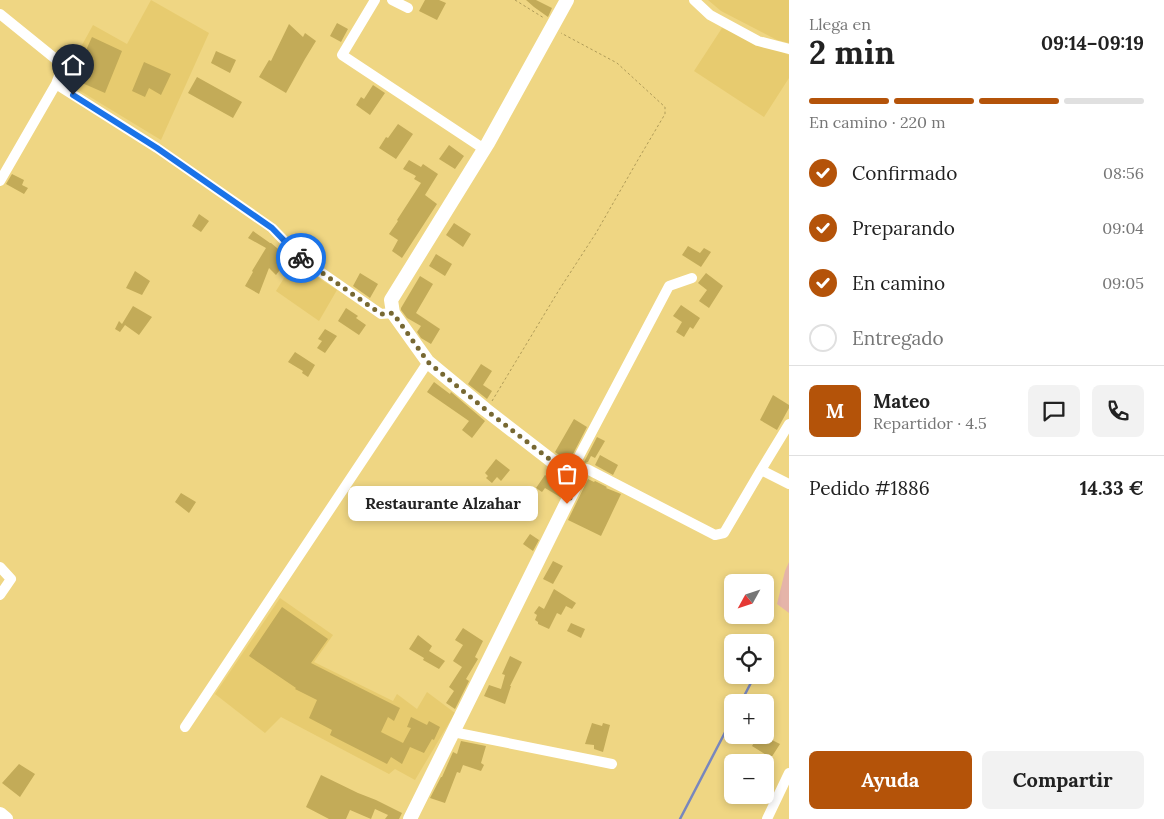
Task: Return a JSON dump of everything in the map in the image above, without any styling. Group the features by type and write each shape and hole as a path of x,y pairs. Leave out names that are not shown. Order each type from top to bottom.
{"main road":[{"path":"410,819 576,486 574,478 486,410 428,362 393,313 391,300 558,28 567,0"},
{"path":"0,814 6,819"}],"street":[{"path":"375,0 342,56 484,149"},
{"path":"392,0 408,8"},
{"path":"694,0 710,15 758,41 789,49"},
{"path":"0,181 56,84 63,65 1,18"},
{"path":"56,84 157,148 272,228 302,259 381,314 393,313"},
{"path":"574,478 576,462 669,286 692,278"},
{"path":"185,727 428,362"},
{"path":"574,478 587,469 715,534 724,533 789,424"},
{"path":"761,470 789,484"},
{"path":"0,567 11,579 0,595"},
{"path":"453,732 612,764"},
{"path":"768,819 789,772"}],"path":[{"path":"486,410 604,220 665,114 665,107 616,63 515,0"}],"shaded area":[{"path":"151,0 209,33 161,140 67,83 65,76 93,25 127,44"},
{"path":"708,0 789,0 789,43 777,40 721,11"},
{"path":"722,28 789,55 789,78 764,117 694,71"},
{"path":"294,262 337,290 319,321 276,291"},
{"path":"789,562 789,613 777,604"},
{"path":"280,598 333,635 314,662 393,701 397,694 417,709 427,692 455,713 415,780 395,769 389,774 281,717 265,733 215,694"}],"building":[{"path":"425,0 439,0 446,3 437,20 419,11"},
{"path":"526,0 536,0 552,8 548,17 534,7"},
{"path":"337,23 348,29 341,42 330,36"},
{"path":"289,24 303,37 305,33 316,41 286,93 259,77 269,60 271,61"},
{"path":"92,37 122,51 105,93 73,79"},
{"path":"216,51 236,60 230,73 211,63"},
{"path":"144,62 171,74 161,95 149,88 145,97 132,91"},
{"path":"197,77 242,102 233,118 188,93"},
{"path":"373,85 385,93 370,115 356,105 361,97 364,99"},
{"path":"398,124 413,134 396,159 379,148"},
{"path":"449,145 464,156 455,169 439,159"},
{"path":"409,160 421,167 423,164 438,174 425,195 437,204 402,258 392,251 398,240 389,234 421,183 414,179 416,176 403,169"},
{"path":"12,174 24,180 22,185 28,188 24,194 6,184"},
{"path":"199,214 209,221 201,232 192,226"},
{"path":"454,223 471,234 463,247 446,235"},
{"path":"253,231 289,258 276,275 269,268 259,294 245,286 266,248 248,238"},
{"path":"688,246 700,253 704,248 711,252 701,267 682,255"},
{"path":"436,254 452,264 445,276 429,266"},
{"path":"135,271 150,281 142,295 126,288"},
{"path":"360,273 378,284 370,298 353,286"},
{"path":"706,273 723,286 709,308 699,301 707,290 698,283"},
{"path":"420,276 433,284 416,313 440,329 431,344 421,338 417,332 421,326 407,318 401,310"},
{"path":"681,305 700,318 693,329 690,327 684,337 676,332 682,322 673,316"},
{"path":"133,306 152,317 139,335 125,325 120,332 115,329 119,321 122,324"},
{"path":"346,308 358,316 356,318 366,325 359,335 338,321"},
{"path":"325,329 337,336 325,353 317,348 322,341 318,339"},
{"path":"295,352 315,365 308,377 302,373 303,371 288,362"},
{"path":"481,364 492,371 483,385 492,391 487,399 468,384"},
{"path":"434,382 450,394 451,392 485,421 472,438 462,430 469,421 427,392"},
{"path":"773,395 789,405 777,430 760,420"},
{"path":"574,419 587,427 568,461 555,452"},
{"path":"597,437 605,441 595,458 591,456 588,462 585,463 584,462"},
{"path":"600,455 618,465 613,475 595,465"},
{"path":"496,459 510,470 501,481 497,477 492,483 486,478 488,476 485,473"},
{"path":"545,475 564,488 560,497 545,488 542,492 536,488"},
{"path":"588,479 621,494 601,536 568,520"},
{"path":"181,493 196,502 189,513 175,502"},
{"path":"530,534 539,540 533,551 523,544"},
{"path":"553,561 563,566 553,584 543,579"},
{"path":"554,589 576,603 572,609 566,606 561,615 557,613 549,629 538,624 535,620 537,615 534,613 539,606 544,609"},
{"path":"282,607 328,639 311,663 400,708 394,721 388,717 381,732 403,743 411,728 407,727 411,717 427,725 429,721 440,727 434,740 432,739 424,753 410,747 402,764 391,757 387,764 330,735 332,730 309,718 317,700 295,689 249,656"},
{"path":"571,623 585,629 581,638 567,631"},
{"path":"463,628 483,641 475,657 478,659 466,679 469,681 455,709 446,703 454,691 449,687 462,667 453,661 463,645 455,640"},
{"path":"418,635 432,646 429,651 445,661 439,669 409,649"},
{"path":"510,656 522,662 510,686 505,704 484,696 489,685 501,689 505,675 502,674"},
{"path":"592,723 602,726 603,723 610,725 603,752 594,749 594,745 585,744"},
{"path":"461,741 486,746 481,763 484,765 481,771 463,765 460,773 457,772 445,803 430,798 453,752 457,754"},
{"path":"774,741 780,744 774,754 765,754 752,746 753,744 774,744"},
{"path":"19,764 35,774 20,797 2,783"},
{"path":"321,775 402,813 399,819 385,819 388,815 375,809 371,819 350,810 346,819 329,819 306,807"}],"waterway":[{"path":"745,694 750,684"},
{"path":"680,819 724,734"}],"way so far":[{"path":"301,258 381,314 393,313 428,362 486,410 574,478 576,486 567,504"}],"place":[{"name":"Restaurante Alzahar","path":"567,504"}],"route":[{"path":"73,95 157,148 272,228 301,258"}]}
